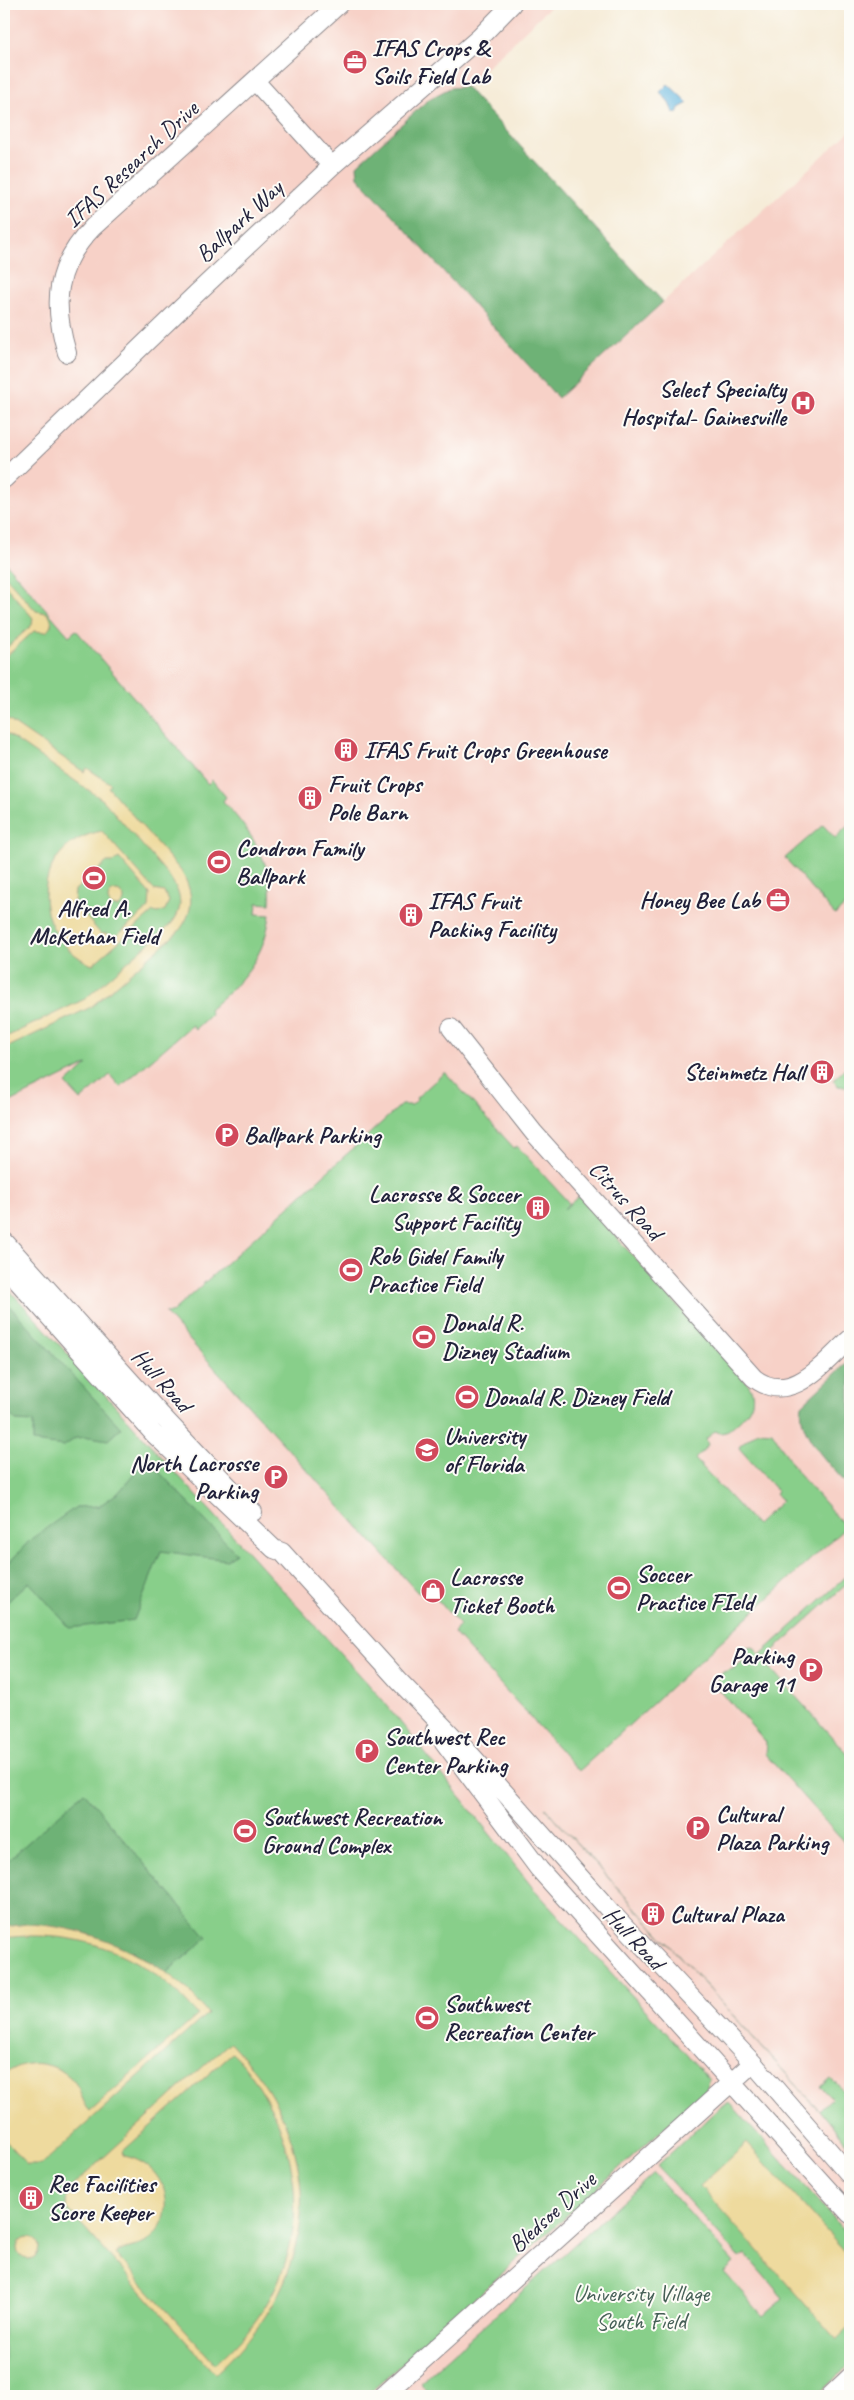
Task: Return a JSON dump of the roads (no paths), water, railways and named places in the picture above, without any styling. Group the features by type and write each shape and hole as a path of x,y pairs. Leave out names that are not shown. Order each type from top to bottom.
{"street":[{"name":"IFAS Research Drive","path":"67,353 60,325 58,298 64,271 78,243 93,227 256,82 339,4"},
{"name":"Ballpark Way","path":"4,479 332,166 480,37 512,4"},
{"path":"256,82 332,166"},
{"name":"Citrus Road","path":"451,1028 534,1133 746,1371 760,1383 778,1388 792,1386 804,1380 850,1339"},
{"name":"Hull Road","path":"4,1240 162,1416 280,1542 282,1552"},
{"name":"Hull Road","path":"4,1266 154,1434 274,1548 282,1552 399,1681 471,1755 612,1913 753,2064 850,2175"},
{"name":"Hull Road","path":"399,1681 539,1869 733,2081 850,2214"},
{"name":"Bledsoe Drive","path":"383,2396 753,2064"},
{"path":"830,2396 850,2377"}],"water":[{"path":"668,84 688,103 679,108 677,113 673,112 668,101 660,92"}],"place":[{"name":"IFAS Crops & Soils Field Lab","path":"355,62"},
{"name":"Select Specialty Hospital- Gainesville","path":"803,403"},
{"name":"IFAS Fruit Crops Greenhouse","path":"346,750"},
{"name":"Fruit Crops Pole Barn","path":"310,798"},
{"name":"Condron Family Ballpark","path":"219,862"},
{"name":"Alfred A. McKethan Field","path":"94,878"},
{"name":"Honey Bee Lab","path":"778,900"},
{"name":"IFAS Fruit Packing Facility","path":"411,915"},
{"name":"Steinmetz Hall","path":"822,1072"},
{"name":"Ballpark Parking","path":"227,1135"},
{"name":"Lacrosse & Soccer Support Facility","path":"538,1208"},
{"name":"Rob Gidel Family Practice Field","path":"351,1270"},
{"name":"Donald R. Dizney Stadium","path":"424,1337"},
{"name":"Donald R. Dizney Field","path":"467,1397"},
{"name":"University of Florida","path":"427,1450"},
{"name":"North Lacrosse Parking","path":"276,1477"},
{"name":"Soccer Practice FIeld","path":"619,1588"},
{"name":"Lacrosse Ticket Booth","path":"433,1591"},
{"name":"Parking Garage 11","path":"811,1670"},
{"name":"Southwest Rec Center Parking","path":"367,1751"},
{"name":"Cultural Plaza Parking","path":"698,1828"},
{"name":"Southwest Recreation Ground Complex","path":"245,1831"},
{"name":"Cultural Plaza","path":"653,1914"},
{"name":"Southwest Recreation Center","path":"427,2018"},
{"name":"Rec Facilities Score Keeper","path":"31,2198"}],"park label":[{"name":"University Village South Field","path":"641,2307"}]}
